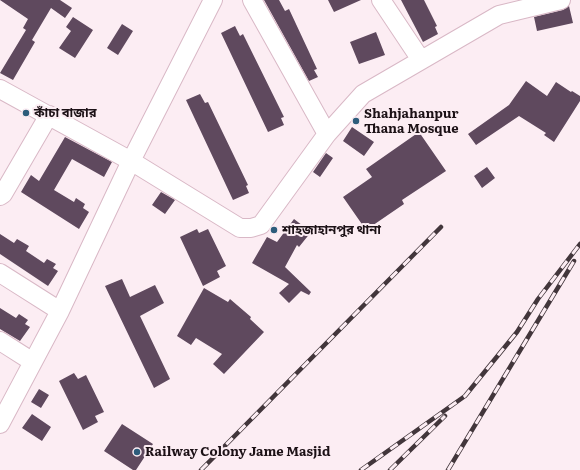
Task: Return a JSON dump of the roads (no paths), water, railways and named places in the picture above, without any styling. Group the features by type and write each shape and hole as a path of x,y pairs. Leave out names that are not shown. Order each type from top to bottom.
{"street":[{"path":"1,418 60,311 131,161 213,0"},
{"path":"252,0 327,134"},
{"path":"381,0 421,60"},
{"path":"0,88 131,161 240,228 251,228 261,225 327,134 363,94 498,15 561,0"},
{"path":"0,196 3,194 49,115"},
{"path":"0,273 60,311"},
{"path":"0,341 33,362"}],"railway":[{"path":"201,470 441,227"},
{"path":"361,470 465,396 517,332 538,299 580,244"},
{"path":"448,470 574,261"},
{"path":"390,470 445,416"}],"place":[{"name":"কাঁচা বাজার","path":"26,113"},
{"name":"Shahjahanpur Thana Mosque","path":"356,121"},
{"name":"শাহজাহানপুর থানা","path":"274,230"},
{"name":"Railway Colony Jame Masjid","path":"137,452"}]}
